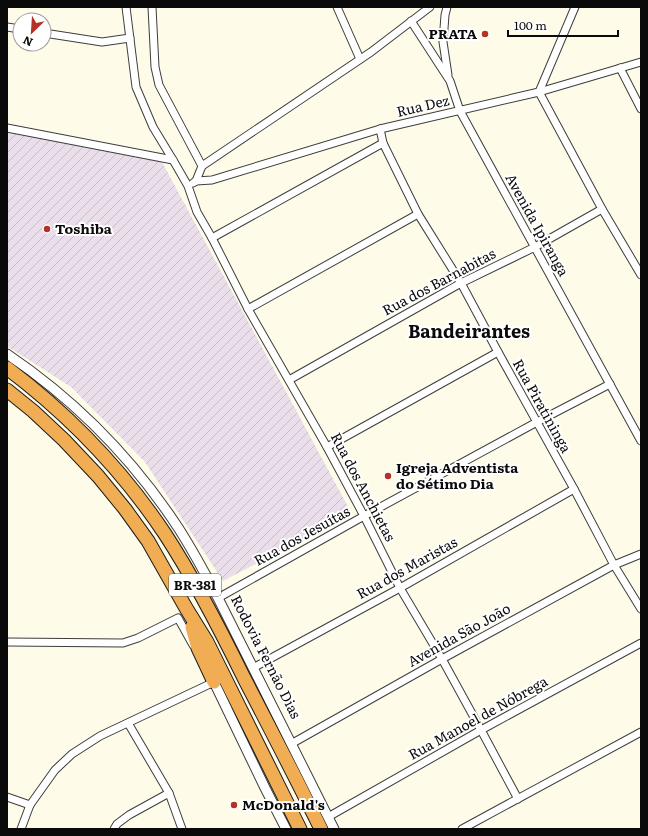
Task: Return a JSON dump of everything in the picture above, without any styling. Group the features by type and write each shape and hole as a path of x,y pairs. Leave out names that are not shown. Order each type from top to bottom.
{"highway":[{"name":"Rodovia Fernão Dias","path":"7,368 44,398 81,433 115,469 164,534 181,559 223,635 321,829"},
{"name":"BR-381","path":"8,391 33,411 64,440 98,476 125,509 148,541 207,642 300,829"},
{"name":"BR-381","path":"186,608 198,648 214,682"}],"street":[{"name":"Rua dos Anchietas","path":"126,7 136,88 153,127 188,186 197,212 248,309 328,447 400,588 442,659 518,799"},
{"path":"152,7 155,67 159,85 202,166"},
{"path":"337,7 360,59"},
{"path":"188,186 196,181 202,166 360,59 430,7"},
{"path":"447,7 443,42 450,81"},
{"path":"574,7 539,92 602,209 641,275"},
{"name":"Avenida Ipiranga","path":"411,21 450,81 460,111 641,440"},
{"path":"52,34 102,42 130,38"},
{"name":"Rua Dez","path":"196,181 212,180 380,129 539,92 641,62"},
{"path":"620,68 641,109"},
{"path":"7,128 173,160"},
{"name":"Rua Piratininga","path":"380,129 383,143 418,214 461,283 614,565 641,609"},
{"path":"212,238 383,143"},
{"name":"Rua dos Barnabitas","path":"289,380 461,283 535,247 602,209"},
{"path":"248,309 418,214"},
{"path":"328,447 498,352"},
{"name":"Rodovia Fernão Dias","path":"7,354 66,398 102,434 139,475 179,530 207,576 334,829"},
{"name":"Rua dos Jesuítas","path":"218,598 364,516 610,384"},
{"name":"Rua dos Maristas","path":"253,668 400,588 574,489"},
{"name":"Avenida São João","path":"291,744 614,565 641,554"},
{"path":"7,642 123,643 138,638 178,618 214,682 100,736 72,754 55,770 30,805 21,829"},
{"name":"Rua Manoel de Nóbrega","path":"328,817 481,730 641,644"},
{"name":"BR-381","path":"214,682 286,829"},
{"path":"128,723 169,793 182,829"},
{"path":"462,829 641,732"},
{"path":"114,829 117,824 129,814 169,793"},
{"path":"7,796 30,805"}],"shaded area":[{"path":"7,132 162,162 352,514 223,581 145,462 71,387 7,346"}],"place":[{"name":"PRATA","path":"485,34"},
{"name":"Toshiba","path":"47,229"},
{"name":"Igreja Adventista do Sétimo Dia","path":"388,476"},
{"name":"McDonald's","path":"234,805"}],"district":[{"name":"Bandeirantes","path":"469,332"}]}
